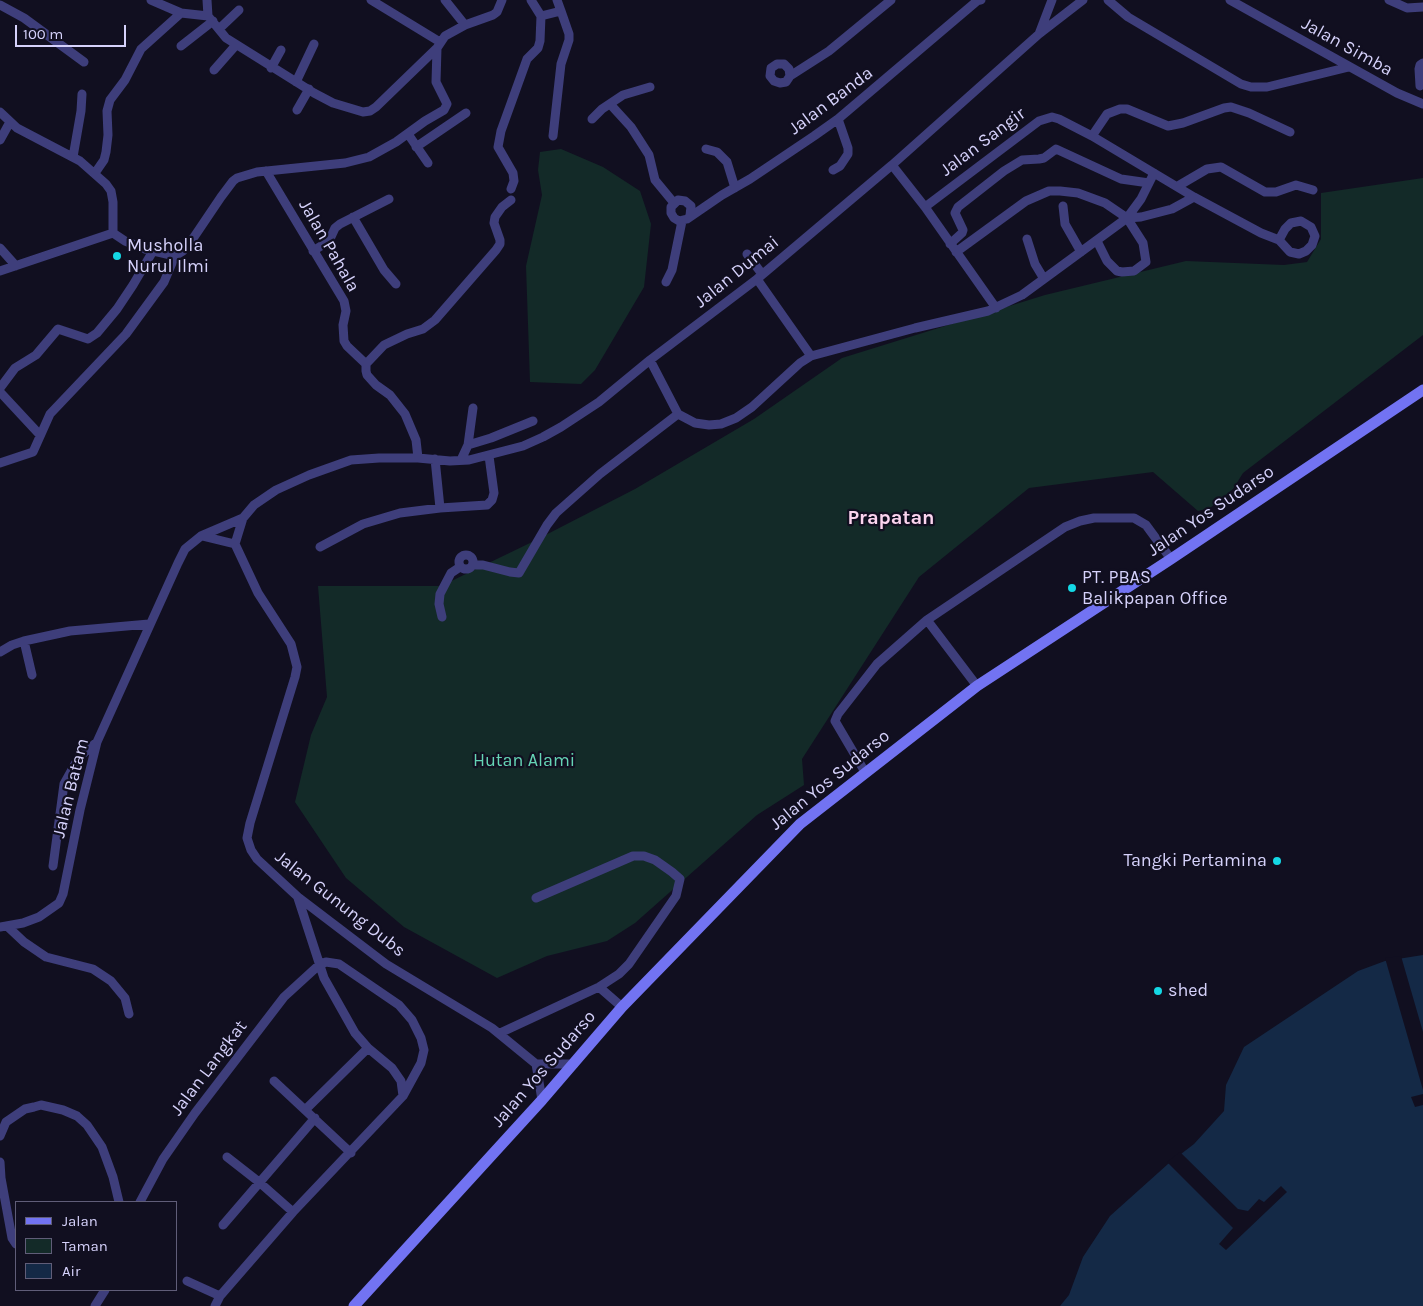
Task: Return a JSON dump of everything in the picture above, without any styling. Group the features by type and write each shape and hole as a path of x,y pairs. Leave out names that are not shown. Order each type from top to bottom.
{"main road":[{"name":"Jalan Yos Sudarso","path":"354,1306 542,1100 622,1007 800,824 977,686 1423,390"}],"street":[{"path":"151,0 213,22"},
{"path":"207,0 213,22 226,38 308,90 343,106 363,112 370,111 451,31 493,15 497,12 502,0"},
{"path":"371,0 438,45"},
{"path":"445,0 464,25"},
{"path":"511,188 514,181 513,173 498,147 501,131 527,59 538,48 541,16 531,0"},
{"path":"553,136 561,64 569,40 569,34 557,0"},
{"path":"790,76 829,50 891,0"},
{"name":"Jalan Banda","path":"686,218 838,119 976,0"},
{"path":"1039,34 1052,0"},
{"name":"Jalan Dumai","path":"243,518 254,505 276,490 309,474 350,460 418,458 461,460 489,456 523,446 555,431 599,402 759,276 892,165 1039,34 1083,0"},
{"path":"1108,0 1128,17 1246,86 1267,87 1348,67"},
{"name":"Jalan Simba","path":"1230,0 1348,67 1397,93 1423,104"},
{"path":"1388,0 1407,8 1423,7"},
{"path":"0,5 24,18 84,62"},
{"path":"181,46 213,22 239,10"},
{"path":"541,16 560,11"},
{"path":"95,172 104,160 106,152 108,103 125,80 141,49 181,12"},
{"path":"296,82 314,44"},
{"path":"214,70 236,45"},
{"path":"0,463 33,452 50,414 126,334 164,282 174,261 192,240 233,181 257,172 346,163 358,160 379,152 444,110 447,104 436,82 438,45"},
{"path":"272,68 281,50"},
{"path":"1420,86 1419,69 1423,63"},
{"path":"592,119 610,104 631,92 650,87"},
{"path":"298,110 308,90"},
{"path":"73,157 82,94"},
{"path":"610,104 632,127 649,155 655,180 674,203"},
{"path":"1092,136 1107,114 1120,109 1127,109 1168,126 1183,124 1231,107 1290,132"},
{"path":"0,112 10,122 73,157 95,172 111,191 114,210 113,233"},
{"path":"416,146 466,114"},
{"name":"Jalan Sangir","path":"925,207 1039,121 1052,118 1059,119 1092,136 1194,197 1261,233 1279,240"},
{"path":"833,170 840,166 848,154 848,148 838,119"},
{"path":"0,140 10,122"},
{"path":"408,134 428,162"},
{"path":"706,149 717,152 727,162 734,188"},
{"path":"950,244 964,230 955,213 958,207 1004,171 1022,160 1039,160 1056,149 1121,179 1149,183"},
{"path":"892,165 925,207 996,308"},
{"path":"1178,186 1207,169 1222,167 1265,192 1276,192 1296,185 1313,190"},
{"name":"Jalan Pahala","path":"266,171 346,306 343,325 344,340 347,346 366,364 368,375 376,385 390,395 405,414 416,440 418,458"},
{"path":"650,360 678,414 695,423 721,424 736,418 752,407 800,363 811,356 915,328 988,312 1022,296 1126,218 1141,199 1154,174"},
{"path":"956,252 1026,201 1048,191 1078,193 1105,203 1126,218 1143,243 1147,259 1144,264 1134,271 1122,272 1107,261 1097,241"},
{"path":"1126,218 1141,217 1172,210 1194,197"},
{"path":"313,252 329,241 337,225 389,199"},
{"path":"366,364 384,346 429,326 500,244 494,223 495,217 502,207 511,200"},
{"path":"666,282 672,270 686,218 692,209 688,203 682,200 674,203 671,210 672,216 676,220 686,218"},
{"path":"1063,206 1065,224 1081,252"},
{"path":"353,217 384,270 396,284"},
{"path":"113,233 151,254 174,261"},
{"path":"0,271 113,233"},
{"path":"1027,239 1035,264 1044,279"},
{"path":"0,248 16,266"},
{"path":"40,435 0,390 15,368 36,355 58,329 88,338 97,333 117,309 151,254"},
{"path":"746,254 811,356"},
{"path":"461,460 468,445 473,408"},
{"path":"442,617 439,604 440,594 451,573 460,567 459,558 466,554 472,556 473,565 483,565 519,573 556,513 600,474 678,414"},
{"path":"468,445 533,421"},
{"path":"320,546 363,524 400,513 487,505 492,500 494,493 489,456"},
{"path":"435,459 440,508"},
{"path":"201,536 243,518"},
{"path":"201,536 235,544 243,518"},
{"path":"865,772 834,721 877,664 927,620 1065,527 1080,520 1134,518 1146,525 1171,559"},
{"name":"Jalan Batam","path":"4,926 23,923 40,916 58,903 63,894 82,800 97,742 149,624 185,549 201,536"},
{"name":"Jalan Gunung Dubs","path":"235,544 258,593 291,644 297,667 250,823 247,838 250,850 257,859 298,897 386,964 500,1033 536,1064"},
{"path":"927,620 977,686"},
{"path":"0,652 24,641 70,631 149,624"},
{"path":"24,641 32,675"},
{"path":"53,866 64,784 79,757 97,742"},
{"path":"500,1033 599,988 619,974 676,896 680,879 655,860 644,856 633,856 536,898"},
{"path":"298,897 324,978 355,1032 368,1048 392,1068 401,1081 404,1096"},
{"path":"4,926 46,957 93,969 107,978 125,998 129,1014"},
{"path":"215,1306 220,1296 293,1212 404,1096 421,1063 424,1050 421,1038 412,1020 399,1005 340,964 326,962 319,965"},
{"name":"Jalan Langkat","path":"141,1201 163,1159 207,1098 284,997 319,965"},
{"path":"599,988 622,1007"},
{"path":"306,1109 368,1048"},
{"path":"542,1100 536,1064 574,1064"},
{"path":"274,1081 351,1153"},
{"path":"0,1136 6,1122 25,1109 34,1106 63,1110 76,1116 87,1125 102,1147 113,1176 118,1201"},
{"path":"222,1225 315,1118"},
{"path":"227,1157 293,1212"},
{"path":"0,1162 1,1178 12,1238 15,1242"},
{"path":"188,1281 220,1296"},
{"path":"95,1306 103,1291"}],"green space":[{"path":"561,149 603,167 640,191 651,224 644,287 595,370 581,384 530,382 526,266 542,195 538,170 540,152"},
{"name":"Hutan Alami","path":"1423,178 1423,335 1243,473 1233,489 1210,508 1198,511 1153,472 1029,488 919,577 802,759 804,785 757,815 635,923 607,941 547,956 497,978 404,927 346,878 295,802 311,735 327,697 318,586 441,586 635,489 754,419 842,358 1045,295 1186,261 1284,265 1307,262 1321,239 1321,193"}],"water":[{"path":"1423,955 1423,1306 1060,1306 1069,1295 1083,1257 1110,1216 1168,1164 1194,1144 1224,1111 1226,1085 1244,1047 1358,971 1385,961"}],"pier":[{"path":"1401,956 1423,1032 1423,1090 1385,958"},
{"path":"1423,1094 1423,1105 1415,1107 1411,1097"},
{"path":"1180,1152 1238,1209 1248,1211 1259,1199 1264,1202 1281,1186 1287,1192 1226,1250 1219,1244 1233,1228 1167,1162"}],"place":[{"name":"Musholla Nurul Ilmi","path":"117,256"},
{"name":"PT. PBAS Balikpapan Office","path":"1072,588"},
{"name":"Tangki Pertamina","path":"1277,861"},
{"name":"shed","path":"1158,991"}],"district":[{"name":"Prapatan","path":"891,518"}]}
